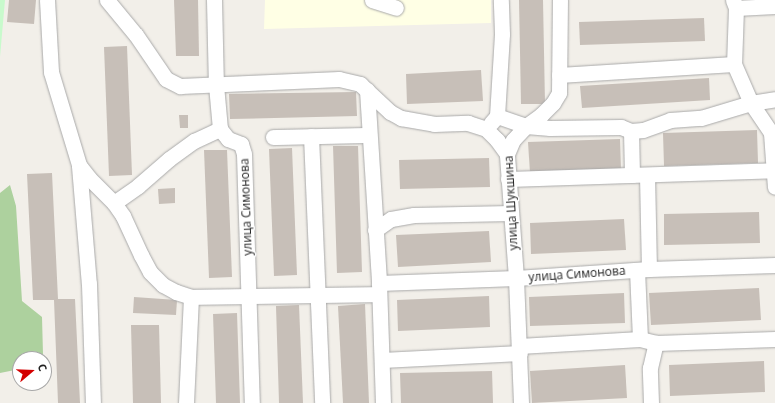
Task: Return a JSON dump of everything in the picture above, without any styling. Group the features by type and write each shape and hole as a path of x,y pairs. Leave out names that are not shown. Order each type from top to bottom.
{"street":[{"path":"47,0 51,72 79,165 89,284 93,403"},
{"path":"107,0 136,35 166,79 180,86 339,79 360,84 390,112 401,118 434,124 468,123 486,129 497,140 506,154"},
{"path":"114,204 138,186 169,158 194,141 220,129 216,85 214,0"},
{"path":"372,0 396,8"},
{"path":"486,129 497,116 502,34 501,0"},
{"name":"улица Шукшина","path":"521,403 516,278 506,154 513,140 526,126 541,115 553,103 559,93 560,0"},
{"path":"769,4 734,4 734,64 751,103 771,133 775,187"},
{"path":"559,75 734,64"},
{"path":"367,90 368,135 379,289 383,403"},
{"path":"497,116 526,126 550,128 621,127 631,131 643,130 670,120 701,118 751,103 775,99"},
{"name":"улица Симонова","path":"220,129 228,139 241,144 244,154 252,403"},
{"path":"631,131 632,176"},
{"path":"273,137 368,135"},
{"path":"311,136 319,296 322,403"},
{"path":"79,165 89,178 114,204 128,226 150,272 163,285 176,292 191,297 186,403"},
{"path":"508,179 774,170"},
{"path":"640,339 647,175"},
{"path":"375,230 390,219 414,215 510,213"},
{"name":"улица Симонова","path":"191,297 319,296 379,289 516,278 643,270 775,265"},
{"path":"382,360 640,339 656,343 775,339"},
{"path":"651,403 650,368 656,343"}],"shaded area":[{"path":"265,0 491,0 491,23 264,29"}],"green space":[{"path":"0,0 5,0 0,57"},
{"path":"10,185 16,206 22,301 42,317 43,351 12,351 12,371 0,373 0,193"}],"building":[{"path":"9,0 36,0 34,24 7,22"},
{"path":"174,0 198,0 199,56 176,56"},
{"path":"519,0 543,0 545,104 521,104"},
{"path":"704,18 705,41 580,45 579,22"},
{"path":"127,46 132,175 109,176 104,47"},
{"path":"481,70 483,101 407,104 406,74"},
{"path":"709,78 710,100 582,108 580,86"},
{"path":"356,92 357,116 230,119 229,94"},
{"path":"179,115 188,115 188,128 180,128"},
{"path":"757,130 758,163 664,166 663,133"},
{"path":"620,139 621,170 530,173 528,142"},
{"path":"333,146 358,146 362,272 337,273"},
{"path":"292,148 297,275 274,276 269,149"},
{"path":"204,150 227,150 232,277 209,278"},
{"path":"489,158 490,187 400,189 399,160"},
{"path":"52,173 58,299 75,299 80,403 58,403 54,300 33,300 27,174"},
{"path":"175,188 175,203 159,204 158,189"},
{"path":"759,212 760,243 664,245 664,214"},
{"path":"624,219 626,250 531,254 530,223"},
{"path":"489,231 491,262 398,267 396,235"},
{"path":"759,288 761,320 651,325 649,293"},
{"path":"624,293 625,323 530,326 529,297"},
{"path":"489,296 490,327 398,331 397,300"},
{"path":"134,297 177,300 176,315 133,313"},
{"path":"365,304 369,403 343,403 338,306"},
{"path":"299,305 303,403 279,403 276,306"},
{"path":"237,313 240,403 216,403 213,314"},
{"path":"131,325 159,325 161,403 133,403"},
{"path":"764,361 765,392 670,396 669,365"},
{"path":"625,365 627,398 532,403 530,371"},
{"path":"492,371 493,403 401,403 400,373"}]}
